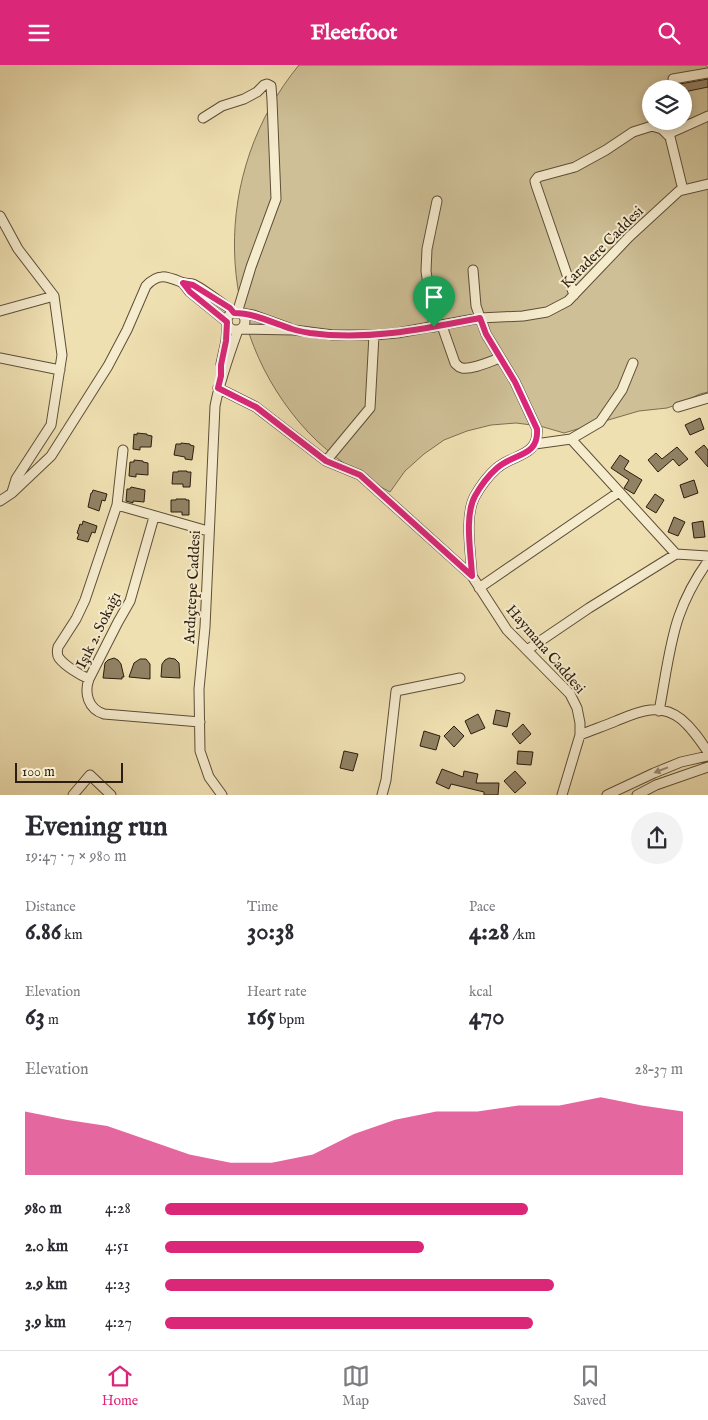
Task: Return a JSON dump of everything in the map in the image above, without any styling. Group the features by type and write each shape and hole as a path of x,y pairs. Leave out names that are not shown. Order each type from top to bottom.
{"street":[{"path":"673,79 708,73"},
{"path":"203,118 222,106 244,99 257,92 266,84 271,86 276,199 250,267 237,313"},
{"path":"668,134 708,116"},
{"path":"574,295 536,185 536,179 539,176 574,167 606,150 633,131 652,126 662,129 670,137 683,190"},
{"name":"Karadere Caddesi","path":"294,330 334,335 374,335 397,333 480,318 523,316 547,312 568,301 629,237 679,191 708,184"},
{"path":"436,201 428,244 426,271 438,326 458,367 472,367 500,358"},
{"path":"0,216 18,249 54,296 62,355 52,425 16,479 12,493"},
{"path":"472,576 469,514 475,497 496,469 510,459 532,449 536,444 538,436 537,429 515,382 486,334 476,306 473,270"},
{"path":"0,501 12,493 51,456 118,348 146,286 154,279 160,277 172,278 193,285 242,315 243,327 239,329"},
{"path":"183,283 190,292 232,329 294,330"},
{"path":"0,311 54,296"},
{"path":"227,323 228,316 237,313 253,315 294,330"},
{"name":"Ardıçtepe Caddesi","path":"222,795 209,777 200,751 199,689 205,627 215,406 221,376 227,323"},
{"name":"Ardıçtepe Caddesi","path":"221,376 239,329"},
{"path":"326,461 370,408 374,335"},
{"path":"0,358 60,370"},
{"path":"536,444 571,439 600,422 622,390 633,363"},
{"name":"Haymana Caddesi","path":"218,388 256,407 326,461 360,475 472,576 507,630 570,694 577,708 580,735"},
{"path":"678,407 708,398"},
{"path":"571,439 676,554"},
{"path":"89,679 79,675 59,658 57,650 81,610 88,594 116,505 123,450"},
{"path":"480,588 620,492"},
{"path":"116,505 208,531"},
{"name":"Işık 2. Sokağı","path":"154,517 130,601 89,679 87,686 88,699 95,709 104,714 200,722"},
{"path":"527,650 589,608 676,554 708,556"},
{"path":"659,711 669,656 679,617 691,587 708,561"},
{"path":"382,795 386,780 396,691 460,678"},
{"path":"562,795 580,735 642,711 668,712 679,718 689,727 708,751"},
{"path":"607,795 654,773 708,756"},
{"path":"637,795 656,785 708,767"},
{"path":"73,795 90,775 111,795"}],"shaded area":[{"path":"299,65 706,65 708,68 708,392 667,408 639,411 564,433 540,426 516,423 491,425 467,431 444,440 424,454 405,471 390,492 357,473 327,450 308,432 276,391 254,346 240,299 234,250 238,201 250,153 270,107"}],"building":[{"path":"708,79 708,87 692,90 692,82"},
{"path":"700,418 704,429 690,435 685,425"},
{"path":"137,433 152,436 151,447 140,447 140,450 133,449 134,434 137,435"},
{"path":"181,443 194,446 192,460 174,455 176,444"},
{"path":"704,445 708,450 708,467 695,452"},
{"path":"677,447 688,459 679,466 673,459 658,472 648,460 656,453 662,459"},
{"path":"620,455 629,461 624,469 642,480 634,494 624,488 629,480 611,468"},
{"path":"134,460 148,463 148,475 136,474 136,477 129,476 130,462 134,462"},
{"path":"173,472 191,472 190,487 183,487 183,484 172,484"},
{"path":"694,480 698,493 684,498 680,485"},
{"path":"131,487 145,490 144,502 133,501 133,503 126,501 127,489"},
{"path":"93,490 107,494 105,501 102,500 99,511 88,507"},
{"path":"655,494 664,500 656,513 646,507"},
{"path":"171,500 189,500 189,515 182,515 182,512 171,512"},
{"path":"674,517 685,522 678,536 668,532"},
{"path":"83,521 97,526 95,533 92,532 88,542 77,539 80,524 82,525"},
{"path":"703,521 705,537 694,538 692,523"},
{"path":"114,658 121,664 124,677 122,679 103,678 105,663"},
{"path":"169,658 175,659 179,663 180,678 161,677 162,664"},
{"path":"140,659 146,659 150,664 150,679 129,677 134,663"},
{"path":"496,710 510,713 507,727 493,724"},
{"path":"478,714 485,728 471,734 465,721"},
{"path":"523,724 531,734 520,744 512,734"},
{"path":"454,726 464,736 454,747 444,736"},
{"path":"424,731 440,736 436,750 420,746"},
{"path":"344,751 358,754 353,771 340,768"},
{"path":"518,751 533,752 531,765 517,764"},
{"path":"442,769 463,777 464,771 478,774 476,783 499,783 498,795 484,795 484,792 451,784 449,789 436,783"},
{"path":"515,771 526,783 515,793 504,781"}],"route":[{"path":"183,283 193,285 230,308 234,313 253,315 294,330 355,336 397,333 434,327 480,318 486,334 515,382 537,429 536,444 532,449 510,459 496,469 475,497 469,514 472,576 360,475 326,461 256,407 218,388 226,341 227,322 190,292 183,283"}]}
